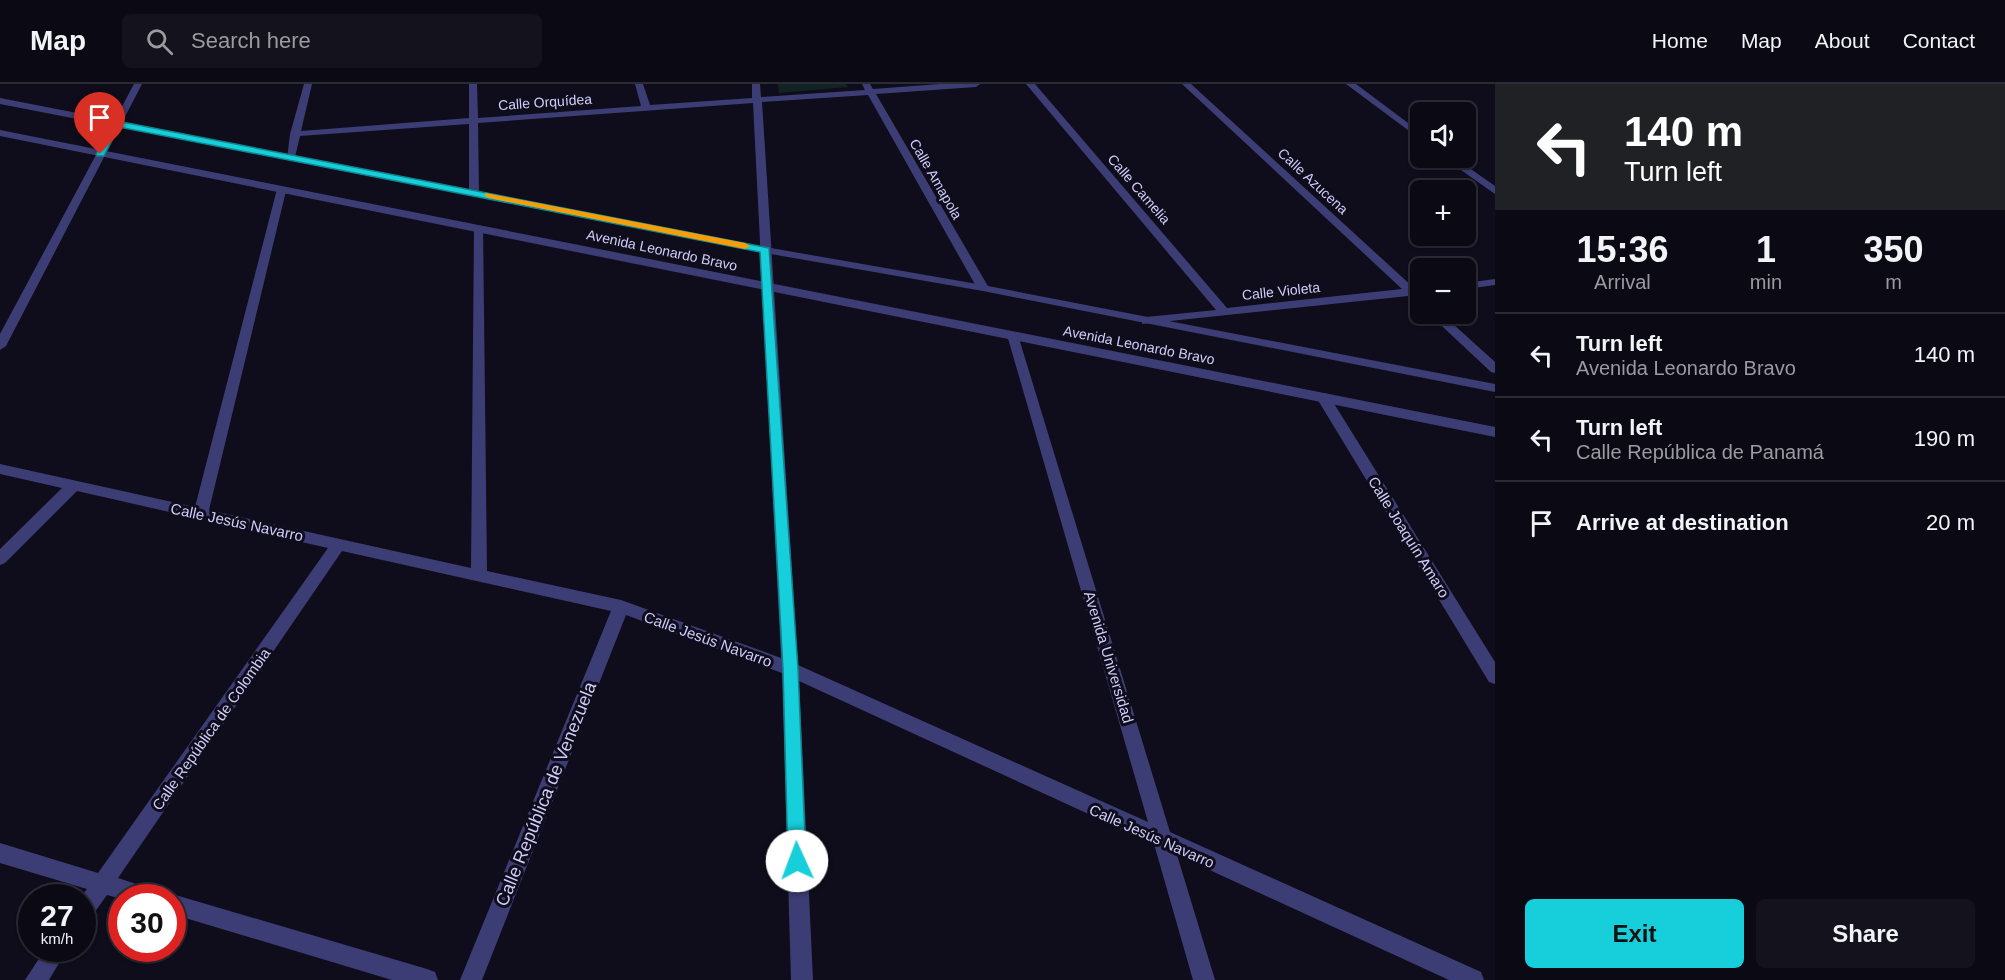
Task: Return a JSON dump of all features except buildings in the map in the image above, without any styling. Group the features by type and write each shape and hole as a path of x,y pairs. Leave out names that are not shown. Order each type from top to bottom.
{"street":[{"path":"0,346 138,84"},
{"path":"290,157 308,84"},
{"path":"473,84 474,193"},
{"path":"639,84 646,108"},
{"name":"Calle Orquídea","path":"295,134 646,108 756,92 975,84"},
{"name":"Calle Camelia","path":"1030,84 1226,313"},
{"name":"Calle Azucena","path":"1186,84 1410,288"},
{"path":"1350,84 1410,129"},
{"name":"Calle Amapola","path":"868,88 983,288"},
{"path":"756,92 790,669 802,980"},
{"name":"Avenida Leonardo Bravo","path":"0,101 765,250 983,288 1495,388"},
{"name":"Avenida Leonardo Bravo","path":"0,133 1495,432"},
{"path":"1463,168 1495,191"},
{"path":"201,514 281,191"},
{"path":"479,228 479,575"},
{"path":"1476,285 1495,282"},
{"name":"Calle Violeta","path":"1146,321 1410,295"},
{"path":"1446,324 1495,369"},
{"name":"Avenida Universidad","path":"1013,335 1204,980"},
{"name":"Calle Joaquín Amaro","path":"1323,397 1495,677"},
{"name":"Calle Jesús Navarro","path":"0,469 621,607 790,669 1164,842 1473,980"},
{"path":"0,559 74,485"},
{"name":"Calle República de Colombia","path":"96,894 339,544"},
{"name":"Calle República de Venezuela","path":"471,980 621,607"},
{"path":"0,853 108,885"},
{"path":"186,908 427,980"},
{"path":"36,980 48,962"}],"green space":[{"path":"778,84 846,84 848,87 779,93"}],"slow traffic":[{"path":"489,195 745,246"}],"route":[{"path":"100,154 117,124 765,250 790,669 797,861"}]}
